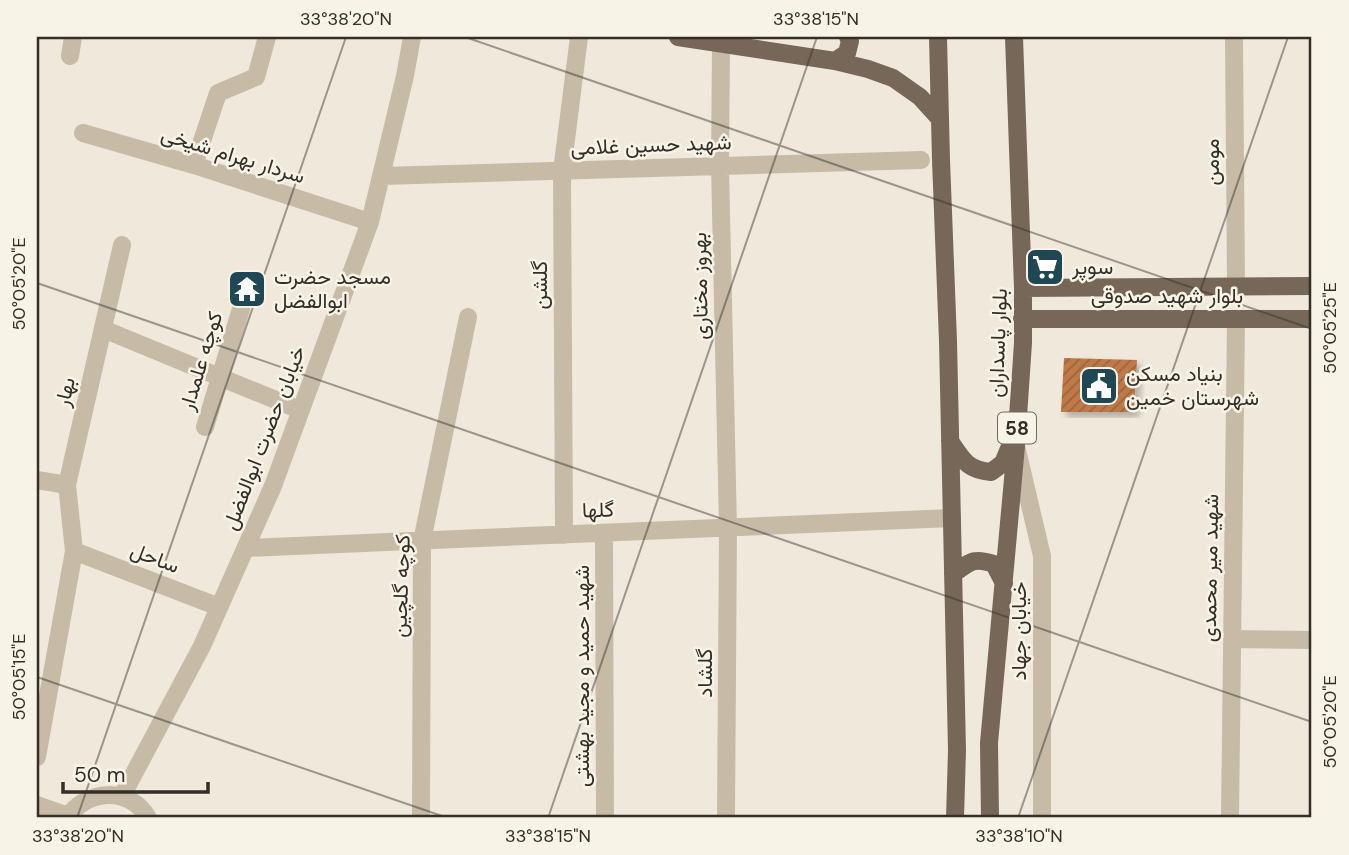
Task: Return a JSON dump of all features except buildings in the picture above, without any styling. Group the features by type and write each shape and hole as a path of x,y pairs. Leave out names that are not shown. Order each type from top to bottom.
{"main road":[{"path":"678,37 835,61 868,69 893,78 920,97 940,119"},
{"path":"835,61 847,53 850,41 848,37"},
{"path":"938,37 952,518 957,750 955,818"},
{"name":"بلوار پاسداران","path":"990,818 989,743 1023,343 1014,37"},
{"name":"بلوار شهید صدوقی","path":"1023,288 1312,286"},
{"name":"بلوار شهید صدوقی","path":"1022,319 1312,319"},
{"path":"950,441 963,460 975,471 991,472 1003,463 1017,438"},
{"path":"953,574 968,563 981,560 994,564 1004,583"}],"street":[{"path":"70,56 74,37"},
{"path":"194,166 218,93 256,77 267,37"},
{"name":"خیابان حضرت ابوالفضل","path":"122,796 202,646 273,486 370,222 412,37"},
{"name":"گلشن","path":"564,535 562,171 579,37"},
{"name":"مومن","path":"1234,37 1236,287"},
{"name":"بهروز مختاری","path":"721,44 720,166 728,527"},
{"name":"سردار بهرام شیخی","path":"83,133 370,222"},
{"name":"شهید حسین غلامی","path":"382,176 921,160"},
{"name":"بهار","path":"37,757 74,551 67,485 122,244"},
{"name":"کوچه علمدار","path":"205,427 241,309"},
{"name":"کوچه گلچین","path":"421,818 422,541 468,317"},
{"name":"شهید میر محمدی","path":"1230,818 1236,319"},
{"path":"103,329 300,410"},
{"name":"خیابان جهاد","path":"1017,438 1042,556 1042,818"},
{"path":"37,480 67,485"},
{"name":"گلها","path":"246,548 952,518"},
{"name":"گلشاد","path":"726,818 728,527"},
{"name":"شهید حمید و مجید بهشتی","path":"604,533 605,818"},
{"name":"ساحل","path":"74,551 219,607"},
{"path":"1232,639 1312,640"},
{"path":"37,805 68,817 79,804 92,797 107,794 122,796 135,803 148,818"}],"place":[{"name":"سوپر","path":"1045,267"},
{"name":"مسجد حضرت ابوالفضل","path":"247,289"},
{"name":"بنیاد مسکن شهرستان خمین","path":"1099,386"}]}
